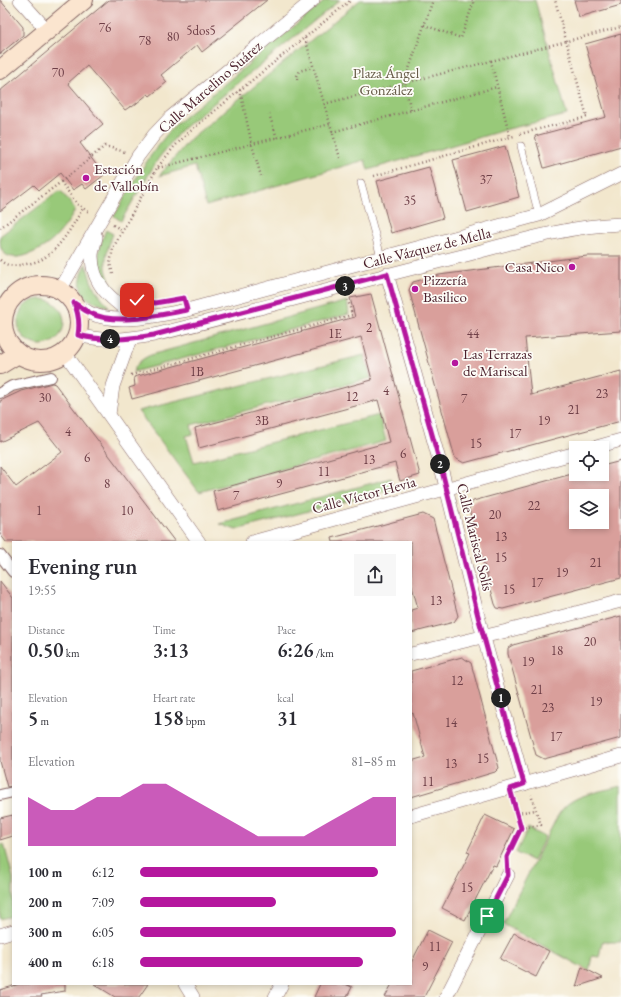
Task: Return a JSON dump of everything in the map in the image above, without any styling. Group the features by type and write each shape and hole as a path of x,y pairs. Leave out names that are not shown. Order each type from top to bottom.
{"main road":[{"path":"0,70 84,0"},
{"path":"38,285 50,286 60,290 74,303 78,313 80,324 78,335 73,345 65,354 56,359 41,362 26,359 11,347 2,330 5,298 27,288 38,285"},
{"path":"0,366 18,354"}],"street":[{"path":"20,0 47,30"},
{"name":"Calle Marcelino Suárez","path":"60,290 138,156 154,135 171,117 313,0"},
{"name":"Calle Vázquez de Mella","path":"74,303 90,313 117,319 137,318 187,310 539,215 621,174"},
{"path":"102,218 92,254 93,269 103,290 112,299 137,318"},
{"name":"Calle Vázquez de Mella","path":"78,335 97,339 130,339 154,335 190,327 387,274 560,232 601,224 621,224"},
{"name":"Calle Mariscal Solís","path":"387,274 446,489 524,784"},
{"path":"109,414 113,386 130,339"},
{"path":"65,354 198,541"},
{"path":"0,393 12,386 51,377"},
{"path":"609,443 621,440"},
{"name":"Calle Víctor Hevia","path":"256,541 569,455"},
{"path":"0,555 12,571"},
{"path":"412,654 485,637 621,601"},
{"path":"412,816 510,789 621,756"},
{"path":"0,795 12,792"},
{"path":"446,997 508,875"},
{"path":"0,935 12,931"},
{"path":"186,985 193,997"},
{"path":"275,997 281,985"}],"lane":[{"path":"520,146 539,215"},
{"path":"361,183 381,257"}],"path":[{"path":"114,279 110,264 113,248 157,168 174,147 186,134 351,0"},
{"path":"411,110 404,83 433,0"},
{"path":"424,25 461,38 474,1 472,0"},
{"path":"374,176 510,137 587,117 555,0"},
{"path":"324,104 566,40 621,27"},
{"path":"305,38 340,158"},
{"path":"491,61 510,137"},
{"path":"297,80 299,71 313,67"},
{"path":"332,132 497,87"},
{"path":"240,90 252,145 261,176"},
{"path":"269,114 277,138"},
{"path":"157,168 330,124"},
{"path":"0,228 61,182 105,146 138,156"},
{"path":"61,182 78,205 102,218"},
{"path":"0,260 4,263 15,265 43,258 59,244 83,208"},
{"path":"133,375 352,315 345,286"},
{"path":"521,828 541,825 530,793 524,784"},
{"path":"508,875 507,857 521,828 510,789"},
{"path":"517,813 536,810"}],"green space":[{"path":"326,0 340,0 181,130 158,159 121,221 114,216 150,156 177,123"},
{"name":"Plaza Ángel González","path":"360,0 535,0 567,115 508,129 368,170 365,160 206,206 195,166 159,176 190,139"},
{"path":"59,191 62,192 75,209 60,233 43,248 35,252 19,257 11,257 5,254 1,248 0,236"},
{"path":"106,230 113,234 107,252 106,268 111,283 124,298 123,300 109,287 99,266 98,259 100,246"},
{"path":"86,264 95,289 109,307 87,298 83,293 80,282"},
{"path":"36,299 46,299 54,303 60,309 64,317 64,327 60,335 54,341 46,345 36,345 28,341 22,335 18,327 18,317 22,309 28,303"},
{"path":"347,301 349,314 133,372 141,360 154,354"},
{"path":"364,355 371,378 191,425 193,434 186,436 194,462 379,415 386,441 199,492 138,411"},
{"path":"391,478 393,489 236,530 220,524"},
{"path":"621,786 621,942 602,942 599,957 592,956 589,971 503,924 563,808 577,798"},
{"path":"528,828 545,837 533,861 516,853"},
{"path":"4,844 12,874 12,916 0,919 0,845"}],"building":[{"path":"0,0 23,27 23,35 0,54"},
{"path":"109,0 267,0 202,52 197,45 161,75 167,82 150,96 148,94 132,107 131,106 125,110 87,66 68,83 103,124 80,143 104,175 86,189 82,184 73,190 60,173 39,190 34,185 0,211 0,91"},
{"path":"574,0 621,0 621,5 579,17"},
{"path":"621,34 621,146 544,168 535,136 606,117 585,44"},
{"path":"505,146 519,197 467,212 453,160"},
{"path":"429,167 443,218 391,233 377,181"},
{"path":"587,256 621,256 621,331 525,338 531,395 621,371 621,421 464,463 455,458 409,290 413,282 439,275"},
{"path":"371,294 420,475 400,481 395,463 218,511 213,491 389,442 378,400 199,448 195,428 372,380 361,337 132,399 129,388 135,386 134,377 355,317 350,298"},
{"path":"52,383 55,384 174,541 6,542 0,534 0,466 16,487 62,452 39,423 0,442 0,401 21,391"},
{"path":"621,461 621,578 503,609 497,608 469,509 473,501 569,475 569,481 609,481 609,464"},
{"path":"423,514 433,519 458,616 454,622 412,633 412,610 418,608 412,587 412,541 333,541 332,538"},
{"path":"0,581 12,597 12,786 7,787 0,761"},
{"path":"621,616 621,738 544,759 536,755 508,654 508,648 513,645"},
{"path":"462,657 471,663 499,768 495,772 412,797 412,761 425,757 412,714 412,671"},
{"path":"12,815 12,836 0,840 0,818"},
{"path":"485,815 514,829 496,866 493,865 465,920 442,908 470,853 467,852"},
{"path":"428,930 452,942 424,997 385,997 391,985 412,985 412,961"},
{"path":"514,933 549,951 536,977 500,959"},
{"path":"582,967 603,978 576,987"},
{"path":"17,985 65,985 65,991 41,995 42,997 0,997 0,990"},
{"path":"96,985 147,985 139,997 115,997"},
{"path":"320,985 347,985 352,987 347,997 314,997"}],"place":[{"name":"Estación de Vallobín","path":"86,178"},
{"name":"Casa Nico","path":"572,267"},
{"name":"Pizzería Basilico","path":"415,289"},
{"name":"Las Terrazas de Mariscal","path":"455,363"}],"route":[{"path":"137,300 155,303 184,298 187,310 137,318 117,319 90,313 74,303 80,324 78,335 97,339 130,339 154,335 190,327 387,274 440,463 478,616 485,637 524,784 510,789 521,828 507,857 508,875 487,916"}]}
